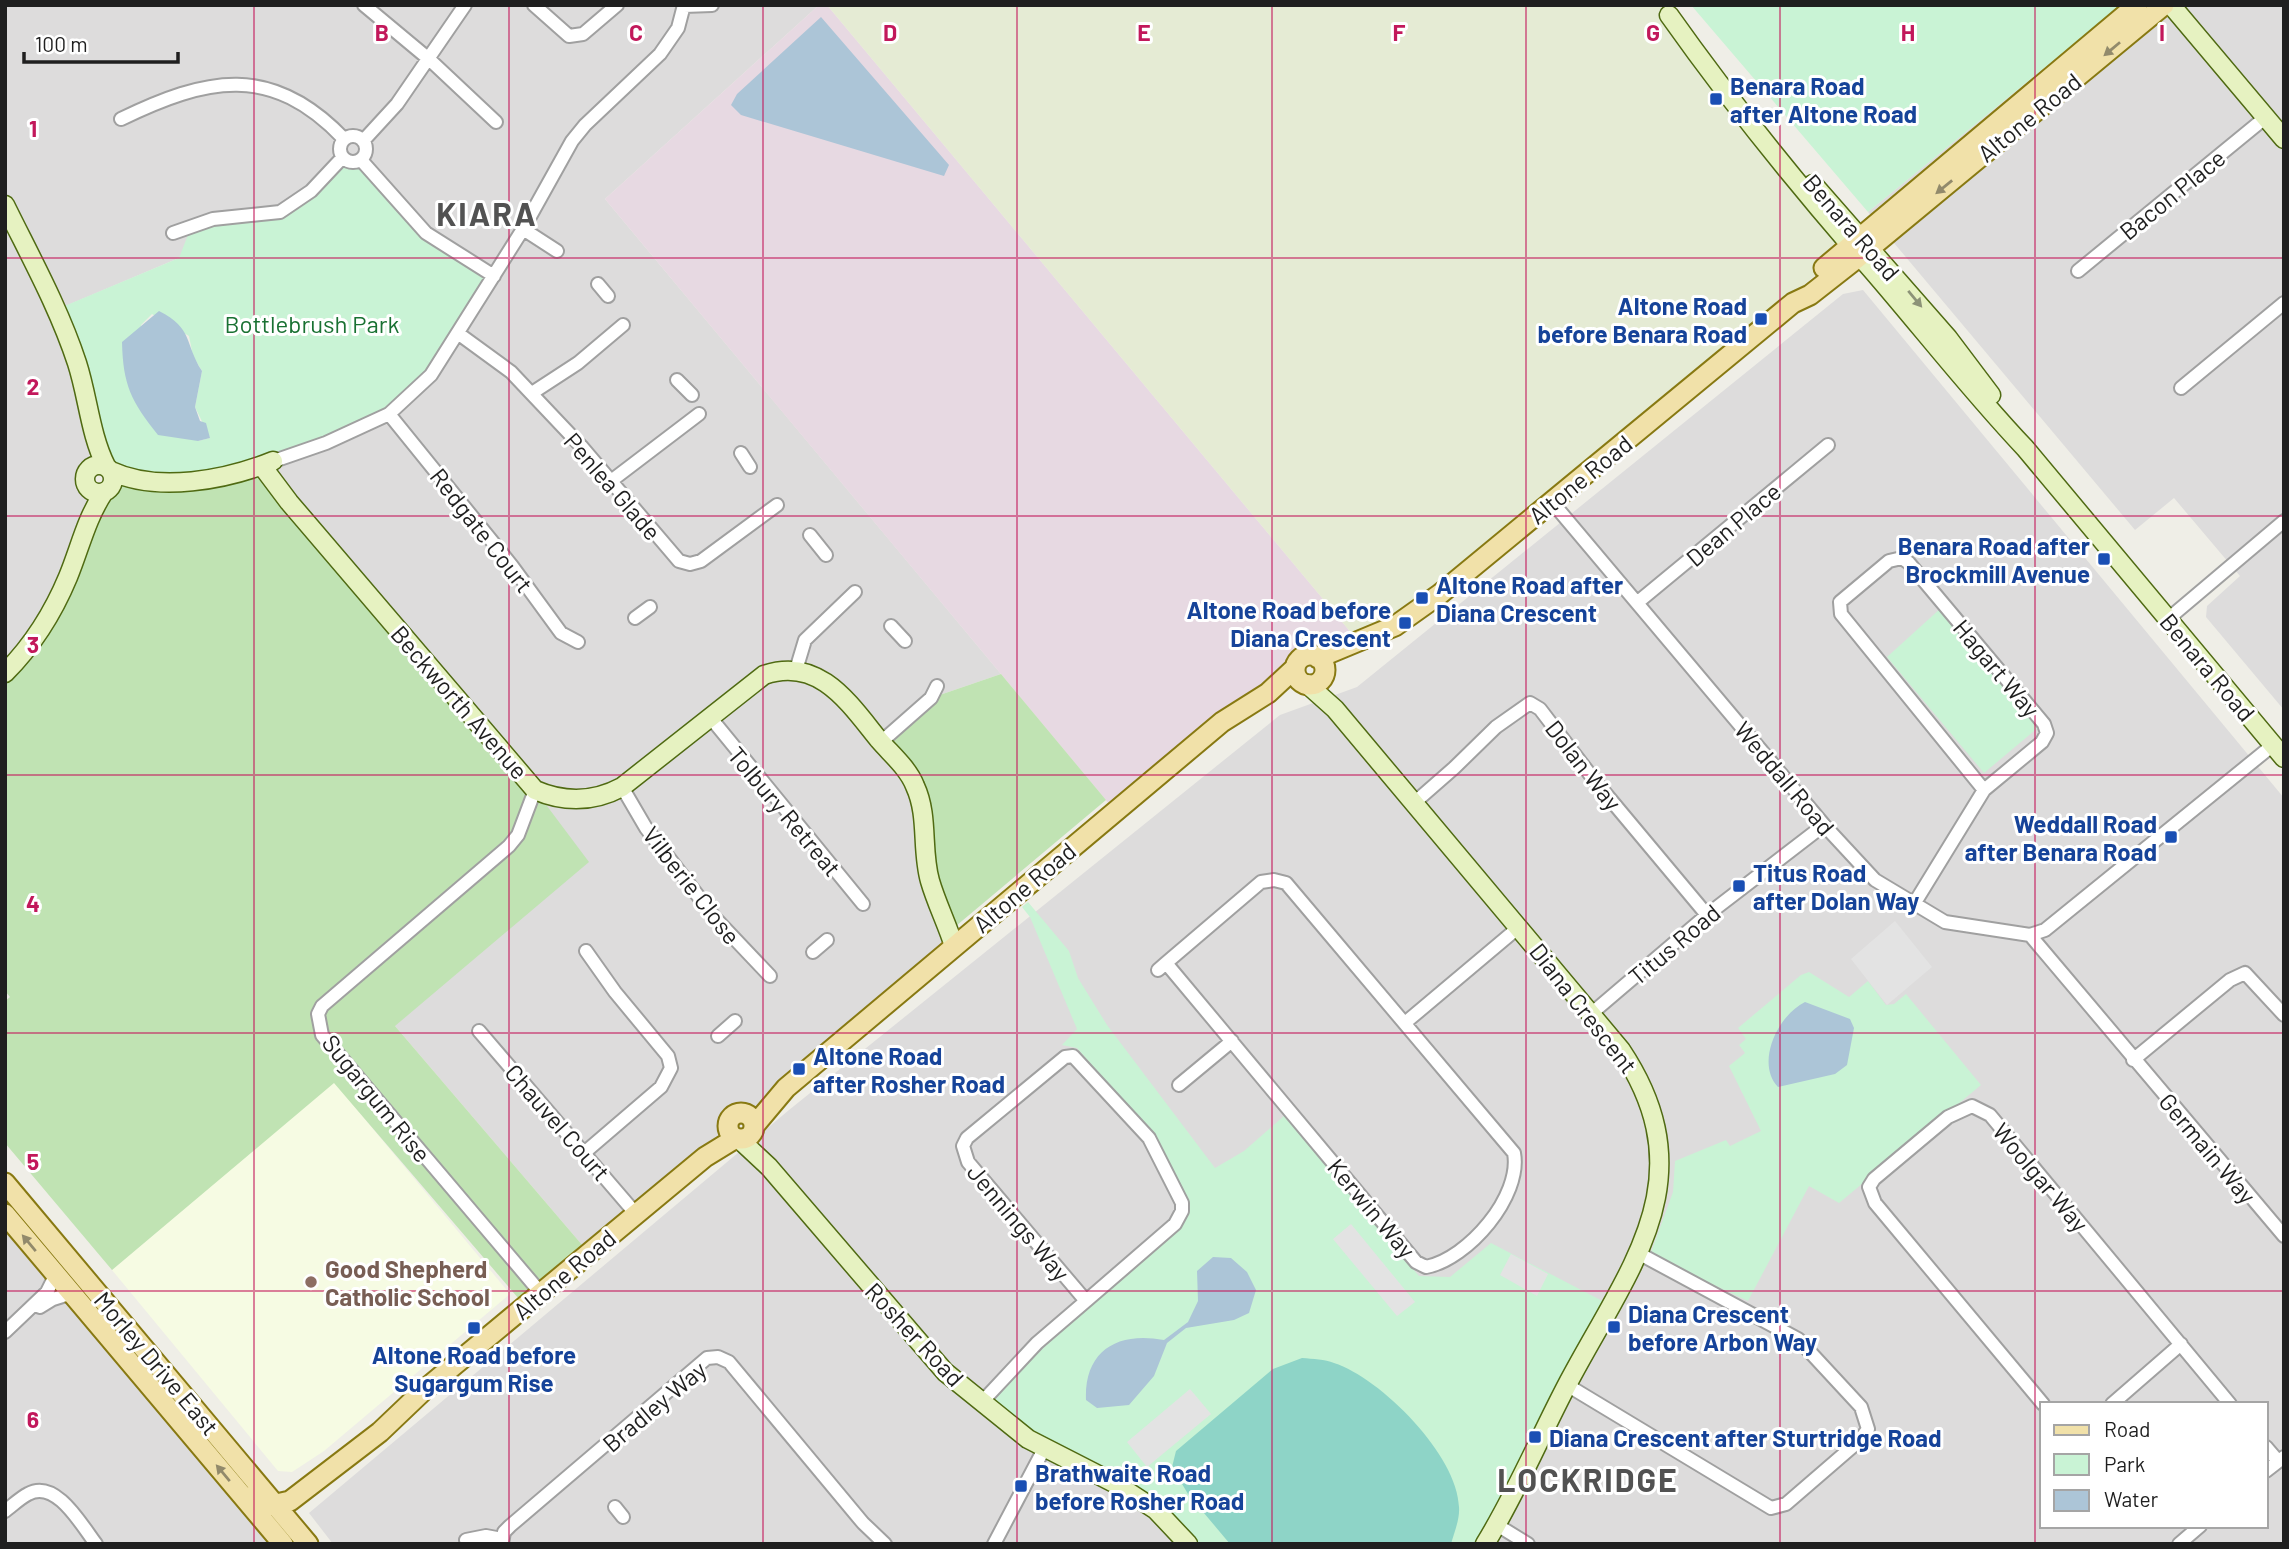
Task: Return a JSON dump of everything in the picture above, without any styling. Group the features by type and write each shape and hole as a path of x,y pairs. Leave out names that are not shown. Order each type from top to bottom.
{"main road":[{"name":"Altone Road","path":"1859,247 2137,5"},
{"name":"Altone Road","path":"276,1507 282,1491 355,1443 423,1391 742,1128 786,1088 1222,722 1268,693 1312,673 1358,641 1395,626 1415,613 1793,303 1800,288 1859,247 2164,5"},
{"name":"Morley Drive East","path":"5,1183 308,1544"},
{"name":"Morley Drive East","path":"5,1214 284,1544"},
{"path":"242,1495 253,1504 276,1507 275,1521 284,1544"}],"street":[{"path":"364,5 430,60 496,122"},
{"path":"363,141 397,104 430,60 465,5"},
{"path":"534,5 569,36 583,34 617,5"},
{"path":"105,478 212,479 326,443 389,414 431,375 459,334 584,125 660,54 678,28 684,6 712,5"},
{"path":"2171,5 2284,139"},
{"name":"Benara Road","path":"1664,10 1716,82 1859,247 1984,404 2025,448 2278,751"},
{"path":"121,119 180,92 208,85 236,83 266,89 286,97 322,118 344,139"},
{"name":"Bacon Place","path":"2078,271 2266,117"},
{"path":"342,158 340,148 344,139 354,136 363,141 366,150 361,160"},
{"path":"342,158 351,162 361,160"},
{"path":"173,233 213,219 280,212 303,198 342,158"},
{"path":"361,160 426,233 494,276"},
{"path":"5,205 72,350 105,478 88,516 60,597 33,640 5,673"},
{"path":"523,229 557,251"},
{"path":"598,284 608,296"},
{"path":"2180,388 2284,303"},
{"path":"532,393 578,363 623,325"},
{"name":"Penlea Glade","path":"459,334 497,360 532,393 611,481 672,555 684,563 701,561 777,505"},
{"path":"677,380 692,395"},
{"name":"Redgate Court","path":"389,414 512,566 561,633 578,642"},
{"path":"611,481 699,414"},
{"name":"Dean Place","path":"1638,603 1828,445"},
{"path":"741,453 750,467"},
{"name":"Beckworth Avenue","path":"268,463 289,502 535,790 565,799 586,800 605,796 622,787 764,676 777,671 796,670"},
{"name":"Weddall Road","path":"1552,502 1824,825 1875,880 1945,922 2030,935"},
{"path":"2168,619 2284,521"},
{"path":"810,535 826,555"},
{"name":"Hagart Way","path":"1914,904 1984,790 2042,742 2047,733 2044,724 1909,563 1902,558 1889,561 1840,602 1841,614 1984,790"},
{"path":"855,592 805,640 796,670 820,677 832,685 907,772 919,795 929,879 945,916 960,941"},
{"path":"635,618 650,607"},
{"path":"891,626 905,641"},
{"name":"Diana Crescent","path":"1312,673 1335,709 1592,1013 1638,1075 1652,1105 1660,1142 1656,1201 1638,1253 1486,1544"},
{"path":"881,742 931,698 937,686"},
{"name":"Dolan Way","path":"1413,803 1454,768 1496,726 1530,703 1541,709 1595,781 1707,915"},
{"name":"Tolbury Retreat","path":"710,717 733,750 778,796 796,824 863,904"},
{"path":"2030,935 2045,930 2278,751"},
{"name":"Vilberie Close","path":"622,787 646,828 715,918 770,976"},
{"name":"Sugargum Rise","path":"535,790 518,835 509,846 322,1006 318,1014 322,1035 540,1292"},
{"name":"Titus Road","path":"1592,1013 1707,915 1824,825"},
{"name":"Kerwin Way","path":"1274,880 1286,883 1299,895 1406,1022 1514,1153 1515,1160 1499,1208 1485,1230 1451,1259 1426,1267 1416,1262 1232,1041 1162,966 1261,882 1274,880"},
{"path":"1406,1022 1518,927"},
{"name":"Germain Way","path":"2030,935 2284,1236"},
{"path":"813,952 827,940"},
{"path":"584,1153 660,1087 671,1068 667,1056 586,951"},
{"path":"2133,1059 2230,980 2245,974 2284,1015"},
{"path":"718,1035 735,1021"},
{"name":"Chauvel Court","path":"479,1031 636,1214"},
{"path":"1179,1085 1232,1041"},
{"name":"Jennings Way","path":"981,1403 1037,1343 1086,1301 1175,1224 1182,1211 1182,1203 1149,1138 1073,1056 1065,1057 967,1138 964,1154 1086,1301"},
{"name":"Woolgar Way","path":"2041,1402 1875,1203 1869,1187 1874,1179 1917,1143 1961,1110 1972,1106 1990,1115 2228,1402"},
{"name":"Rosher Road","path":"742,1128 769,1167 945,1372 981,1403 1044,1449 1116,1484 1156,1510 1188,1544"},
{"path":"1567,1385 1771,1508 1786,1504 1859,1441 1868,1429 1861,1407 1798,1339 1638,1253"},
{"path":"5,1332 47,1293 56,1274"},
{"path":"19,1320 53,1299 72,1293"},
{"path":"2114,1402 2180,1345"},
{"name":"Bradley Way","path":"502,1541 510,1526 707,1358 718,1357 729,1362 883,1543"},
{"path":"994,1544 1044,1449"},
{"path":"5,1511 28,1493 47,1492 62,1502 96,1544"},
{"path":"1497,1525 1528,1544"},
{"path":"2179,1544 2198,1528"},
{"path":"466,1540 486,1536 502,1541"}],"shaded area":[{"path":"5,5 819,5 605,199 1001,674 931,698 907,772 954,946 589,1253 395,1026 289,502 274,461 437,243 357,162 346,161 311,191 179,258 56,310 93,438 85,477 88,516 76,555 5,673"},
{"path":"819,5 827,5 1358,641 1300,659 1115,811 605,199"},
{"path":"827,5 1660,5 1839,235 1839,255 1800,288 1793,303 1440,594 1358,641"},
{"path":"2121,5 2284,5 2284,710 2206,617 2207,606 2240,576 2174,498 2135,530 1868,212"},
{"path":"1863,290 2284,798 2284,1544 333,1544 309,1513 789,1110 1280,715 1357,687 1843,294"},
{"path":"1895,921 1932,967 1887,1005 1851,959"},
{"name":"Good Shepherd Catholic School","path":"334,1082 510,1294 324,1451 292,1472 278,1471 112,1270"},
{"path":"5,1214 283,1544 5,1544"},
{"path":"1351,1224 1415,1302 1397,1316 1333,1239"},
{"path":"1511,1254 1548,1274 1537,1296 1500,1275"},
{"path":"1302,1358 1319,1359 1353,1371 1394,1402 1431,1443 1446,1465 1459,1507 1451,1544 1230,1544 1188,1494 1172,1467 1176,1451 1273,1369"},
{"path":"1190,1389 1211,1414 1147,1467 1127,1442"}],"green space":[{"path":"1691,5 2121,5 1868,212"},
{"name":"Bottlebrush Park","path":"346,161 357,162 417,224 494,276 415,392 326,443 184,481 105,468 55,310 179,258 191,227 270,214","holes":["152,314 189,336 193,356 202,371 195,407 210,438 198,441 141,325"]},
{"path":"262,466 535,790 589,862 395,1026 589,1253 525,1306 334,1083 112,1270 5,1143 5,1001 10,997 5,991 5,673 26,649 111,486 128,479"},
{"path":"1941,608 2040,726 1984,773 1887,657"},
{"path":"1001,674 1106,800 956,926 945,916 922,808 881,742 931,698"},
{"path":"1028,902 1069,951 1078,978 1107,1025 1215,1168 1244,1151 1285,1115 1419,1276 1450,1277 1491,1243 1612,1306 1485,1544 1200,1544 1159,1507 1053,1446 987,1402 1088,1305 1182,1224 1189,1210 1160,1144 1077,1048 1062,1045 1077,1029 1030,917 1022,907"},
{"path":"1809,972 1849,997 1868,981 1886,1005 1894,1004 1906,994 1981,1085 1839,1203 1809,1186 1748,1301 1650,1255 1673,1192 1675,1161 1726,1140 1730,1146 1761,1131 1729,1066 1745,1053 1739,1045 1746,1039 1738,1028 1801,975"}],"water":[{"path":"821,17 949,165 944,176 741,115 731,105 737,94"},
{"path":"159,311 178,324 187,337 202,371 195,407 200,421 206,423 210,438 198,441 158,435 130,392 124,370 122,342"},
{"path":"1805,1002 1850,1019 1854,1028 1847,1065 1835,1074 1778,1087 1771,1077 1769,1065 1773,1040 1786,1017"},
{"path":"1213,1257 1231,1258 1247,1272 1256,1290 1249,1313 1234,1320 1186,1328 1167,1343 1154,1376 1129,1405 1097,1408 1086,1400 1091,1369 1097,1357 1107,1348 1132,1339 1164,1340 1188,1322 1198,1301 1197,1271"}],"place":[{"name":"Benara Road after Altone Road","path":"1716,99"},
{"name":"Altone Road before Benara Road","path":"1761,319"},
{"name":"Benara Road after Brockmill Avenue","path":"2104,559"},
{"name":"Altone Road after Diana Crescent","path":"1422,598"},
{"name":"Altone Road before Diana Crescent","path":"1405,623"},
{"name":"Weddall Road after Benara Road","path":"2171,837"},
{"name":"Titus Road after Dolan Way","path":"1739,886"},
{"name":"Altone Road after Rosher Road","path":"799,1069"},
{"name":"Good Shepherd Catholic School","path":"311,1282"},
{"name":"Diana Crescent before Arbon Way","path":"1614,1327"},
{"name":"Altone Road before Sugargum Rise","path":"474,1328"},
{"name":"Diana Crescent after Sturtridge Road","path":"1535,1437"},
{"name":"Brathwaite Road before Rosher Road","path":"1021,1486"}],"district":[{"name":"KIARA","path":"487,213"},
{"name":"LOCKRIDGE","path":"1588,1479"}]}
